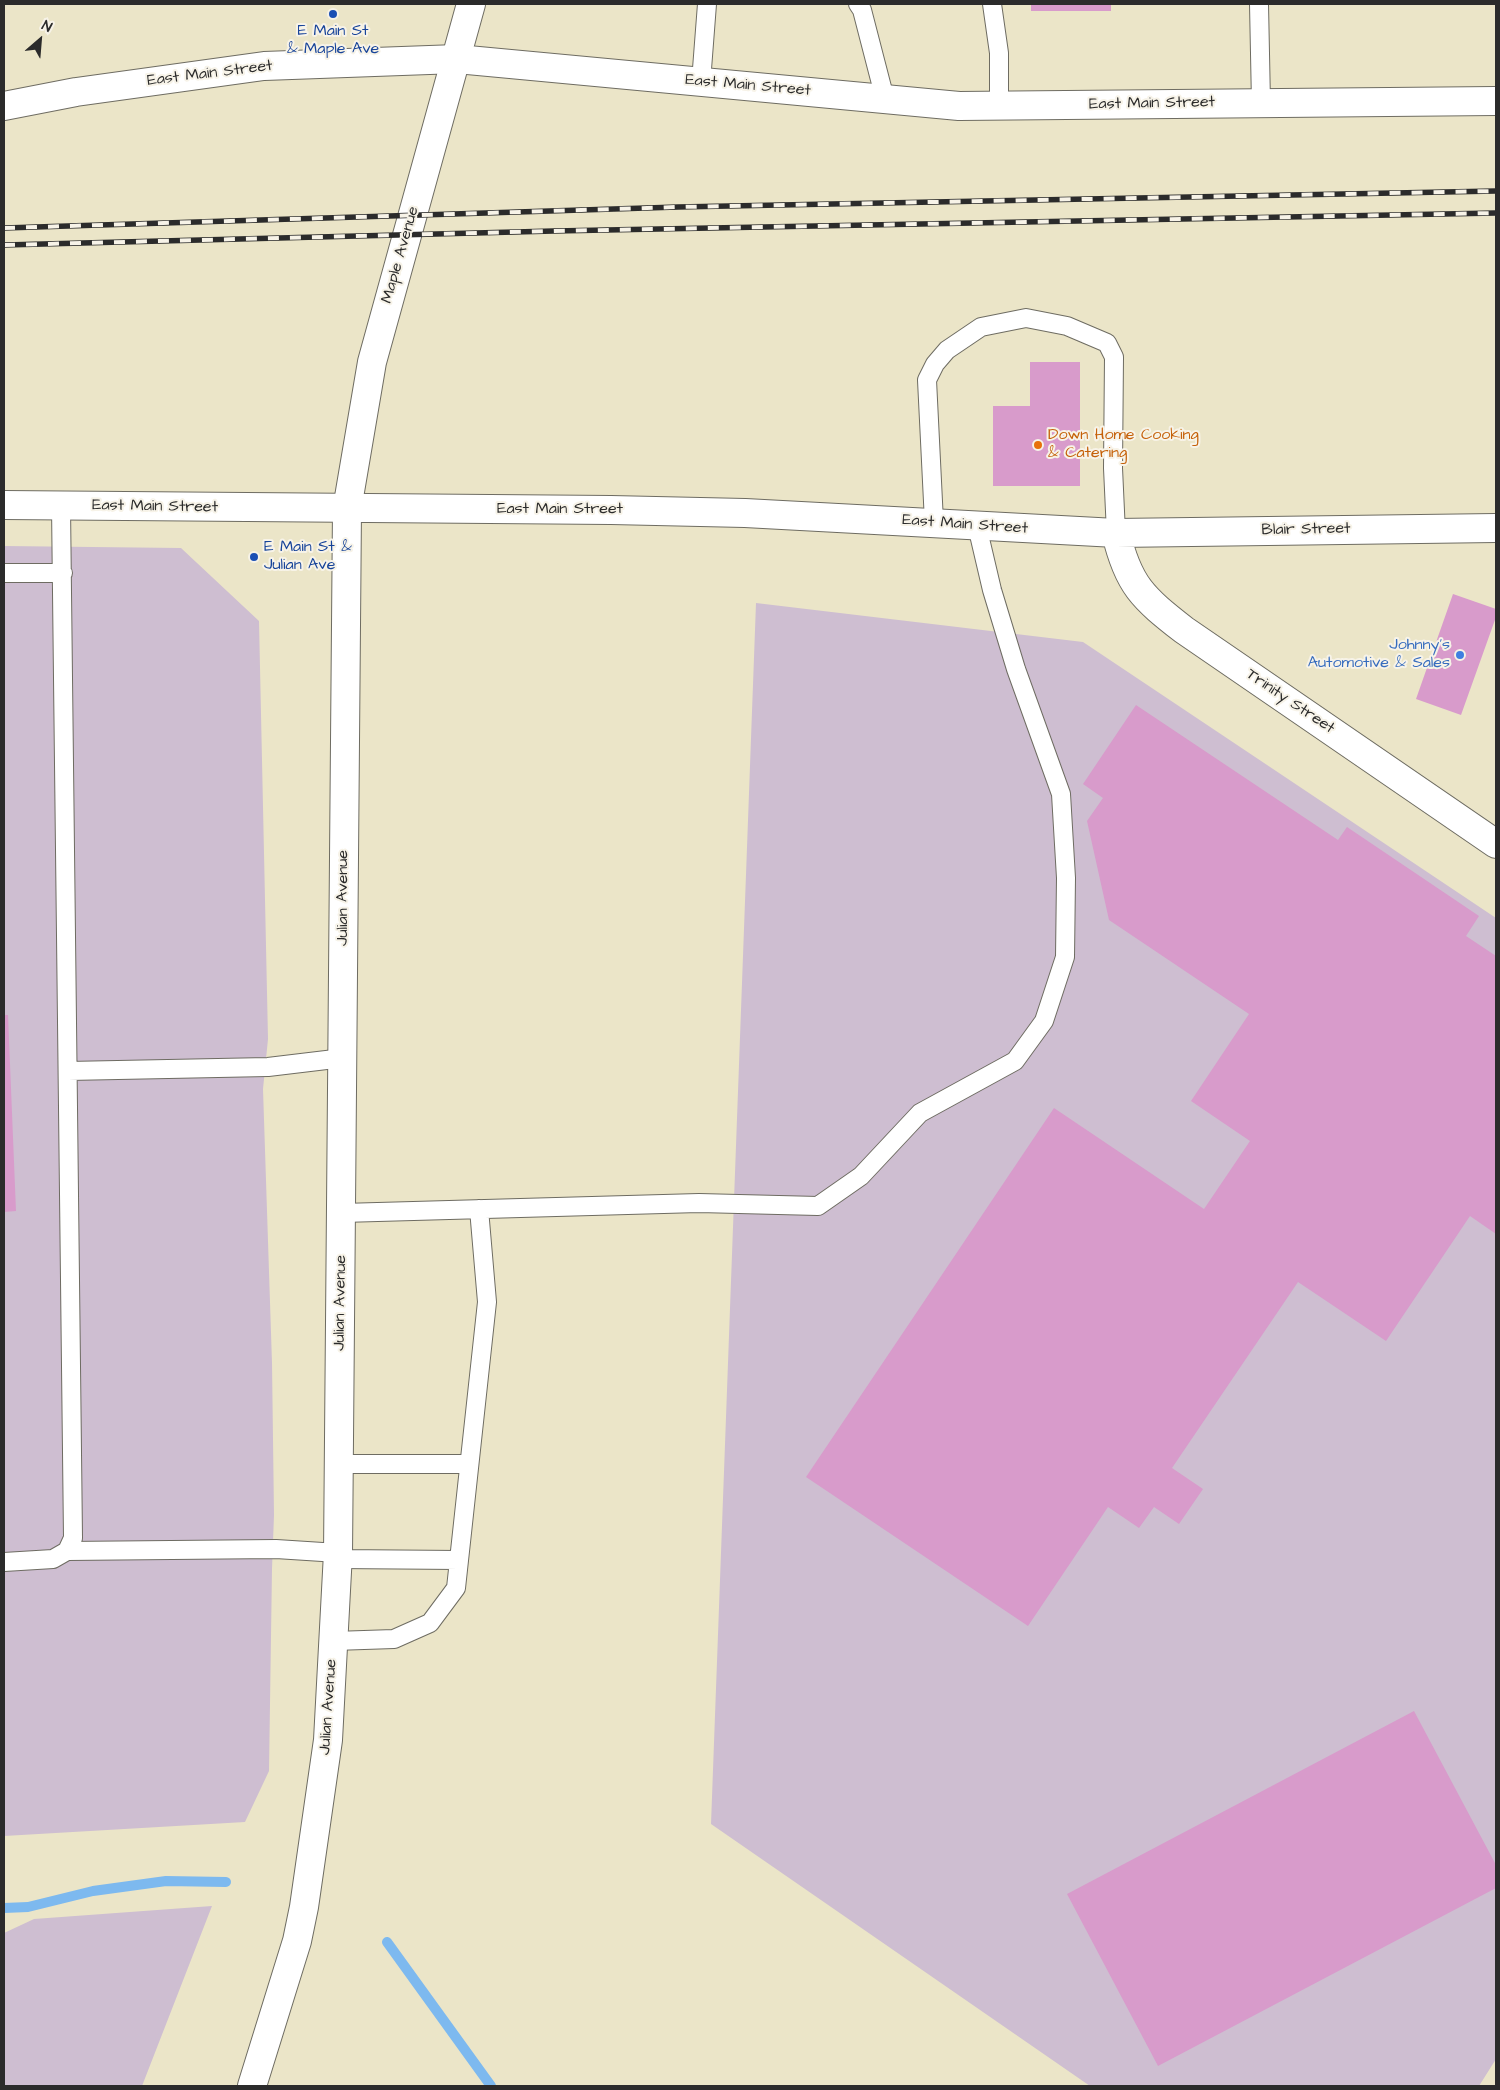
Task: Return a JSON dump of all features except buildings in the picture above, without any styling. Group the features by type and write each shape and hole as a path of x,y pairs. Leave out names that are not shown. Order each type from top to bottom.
{"street":[{"name":"Maple Avenue","path":"347,509 372,362 471,4"},
{"name":"East Main Street","path":"4,106 76,92 264,66 457,59 959,106 1496,100"},
{"name":"East Main Street","path":"4,505 611,510 745,513 1116,533"},
{"name":"Julian Avenue","path":"252,2086 297,1941 304,1907 328,1740 334,1641 338,1556 342,1213 347,509"},
{"name":"Blair Street","path":"1116,533 1496,528"},
{"name":"Trinity Street","path":"1116,533 1122,557 1133,582 1150,604 1184,630 1496,844"}],"lane":[{"path":"701,82 707,4"},
{"path":"858,4 862,10 885,99"},
{"path":"992,4 999,53 999,106"},
{"path":"1259,4 1261,103"},
{"path":"934,522 927,380 935,364 947,350 981,327 1026,318 1067,326 1107,343 1114,357 1113,468 1116,533"},
{"path":"61,506 74,1538 67,1551"},
{"path":"342,1213 699,1203 818,1206 861,1176 920,1113 1014,1061 1044,1020 1065,957 1066,878 1061,794 1016,669 992,590 977,526"},
{"path":"4,573 63,573"},
{"path":"68,1071 268,1067 343,1058"},
{"path":"334,1641 394,1639 430,1623 456,1588 487,1302 479,1209"},
{"path":"339,1464 469,1464"},
{"path":"4,1562 53,1558 67,1551 276,1549 338,1556 459,1560"}],"shaded area":[{"path":"4,546 181,548 259,621 268,1039 263,1089 272,1363 274,1515 269,1771 245,1822 4,1836"},
{"path":"756,603 1083,642 1496,918 1496,2059 1479,2086 1090,2086 711,1824"},
{"path":"212,1906 142,2086 4,2086 4,1933 34,1919"}],"waterway":[{"path":"4,1908 28,1907 93,1891 166,1881 226,1882"},
{"path":"387,1942 491,2086"}],"railway":[{"path":"4,228 678,207 1496,191"},
{"path":"4,245 554,231 1496,213"}],"place":[{"name":"E Main St & Maple Ave","path":"333,14"},
{"name":"Down Home Cooking & Catering","path":"1038,445"},
{"name":"E Main St & Julian Ave","path":"254,557"},
{"name":"Johnny's Automotive & Sales","path":"1460,655"}]}
